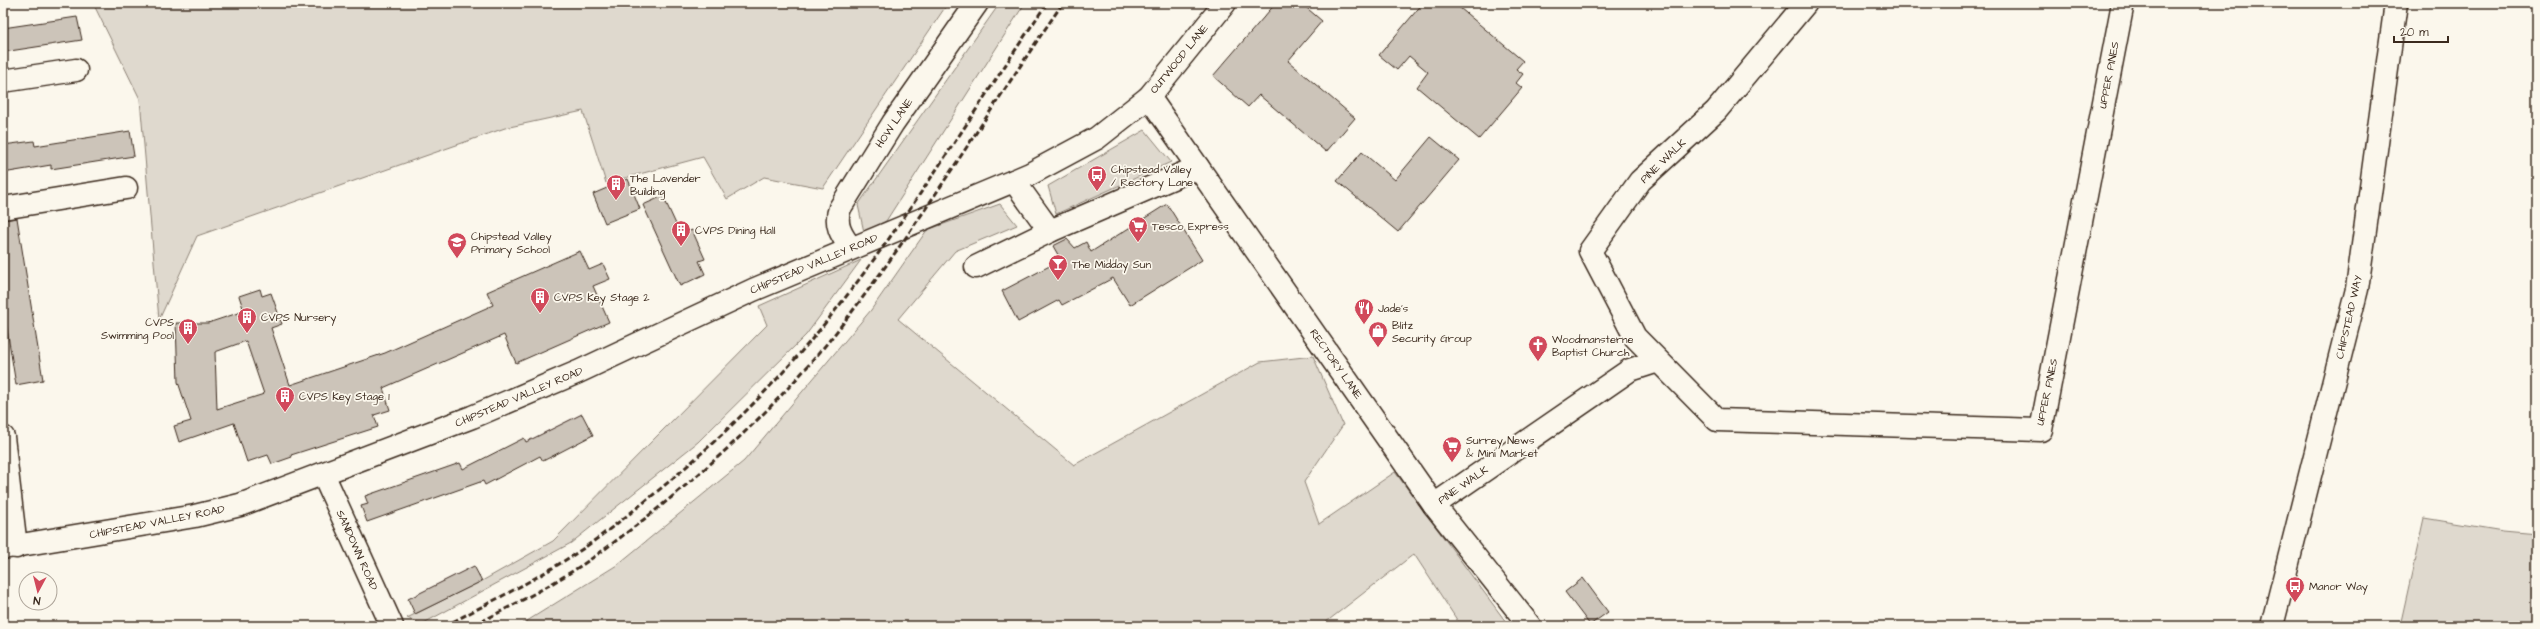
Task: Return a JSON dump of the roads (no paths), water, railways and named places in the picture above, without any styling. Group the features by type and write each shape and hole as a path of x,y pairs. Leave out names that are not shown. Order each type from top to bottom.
{"street":[{"name":"HOW LANE","path":"851,248 842,237 837,217 847,195 893,123 977,3"},
{"name":"OUTWOOD LANE","path":"1149,97 1225,3"},
{"name":"PINE WALK","path":"1434,505 1630,370 1658,361 1635,337 1590,251 1640,181 1716,110 1806,3"},
{"name":"UPPER PINES","path":"1658,361 1717,420 2041,430 2123,3"},
{"name":"CHIPSTEAD WAY","path":"2272,626 2357,289 2396,3"},
{"path":"3,81 76,70"},
{"name":"CHIPSTEAD VALLEY ROAD","path":"10,548 216,511 323,474 528,393 753,290 1014,180 1064,157 1097,138 1149,97"},
{"name":"RECTORY LANE","path":"1149,97 1434,505 1530,626"},
{"path":"976,267 1050,231 1198,167"},
{"path":"1014,180 1050,231"},
{"path":"3,208 126,188"},
{"path":"1630,370 1635,337"},
{"path":"3,436 10,548"},
{"name":"SANDOWN ROAD","path":"323,474 392,626"}],"railway":[{"path":"445,626 556,566 591,543 682,471 766,391 817,333 878,253 936,171 1047,3"},
{"path":"473,626 552,583 598,554 629,531 691,481 777,400 829,341 891,259 1063,3"}],"place":[{"name":"Chipstead Valley / Rectory Lane","path":"1097,192"},
{"name":"The Lavender Building","path":"616,201"},
{"name":"Tesco Express","path":"1138,243"},
{"name":"CVPS Dining Hall","path":"681,247"},
{"name":"Chipstead Valley Primary School","path":"457,259"},
{"name":"The Midday Sun","path":"1058,281"},
{"name":"CVPS Key Stage 2","path":"540,314"},
{"name":"Jade's","path":"1364,325"},
{"name":"CVPS Nursery","path":"247,334"},
{"name":"CVPS Swimming Pool","path":"188,345"},
{"name":"Blitz Security Group","path":"1378,348"},
{"name":"Woodmansterne Baptist Church","path":"1538,362"},
{"name":"CVPS Key Stage 1","path":"285,413"},
{"name":"Surrey News & Mini Market","path":"1452,463"},
{"name":"Manor Way","path":"2295,603"}]}
